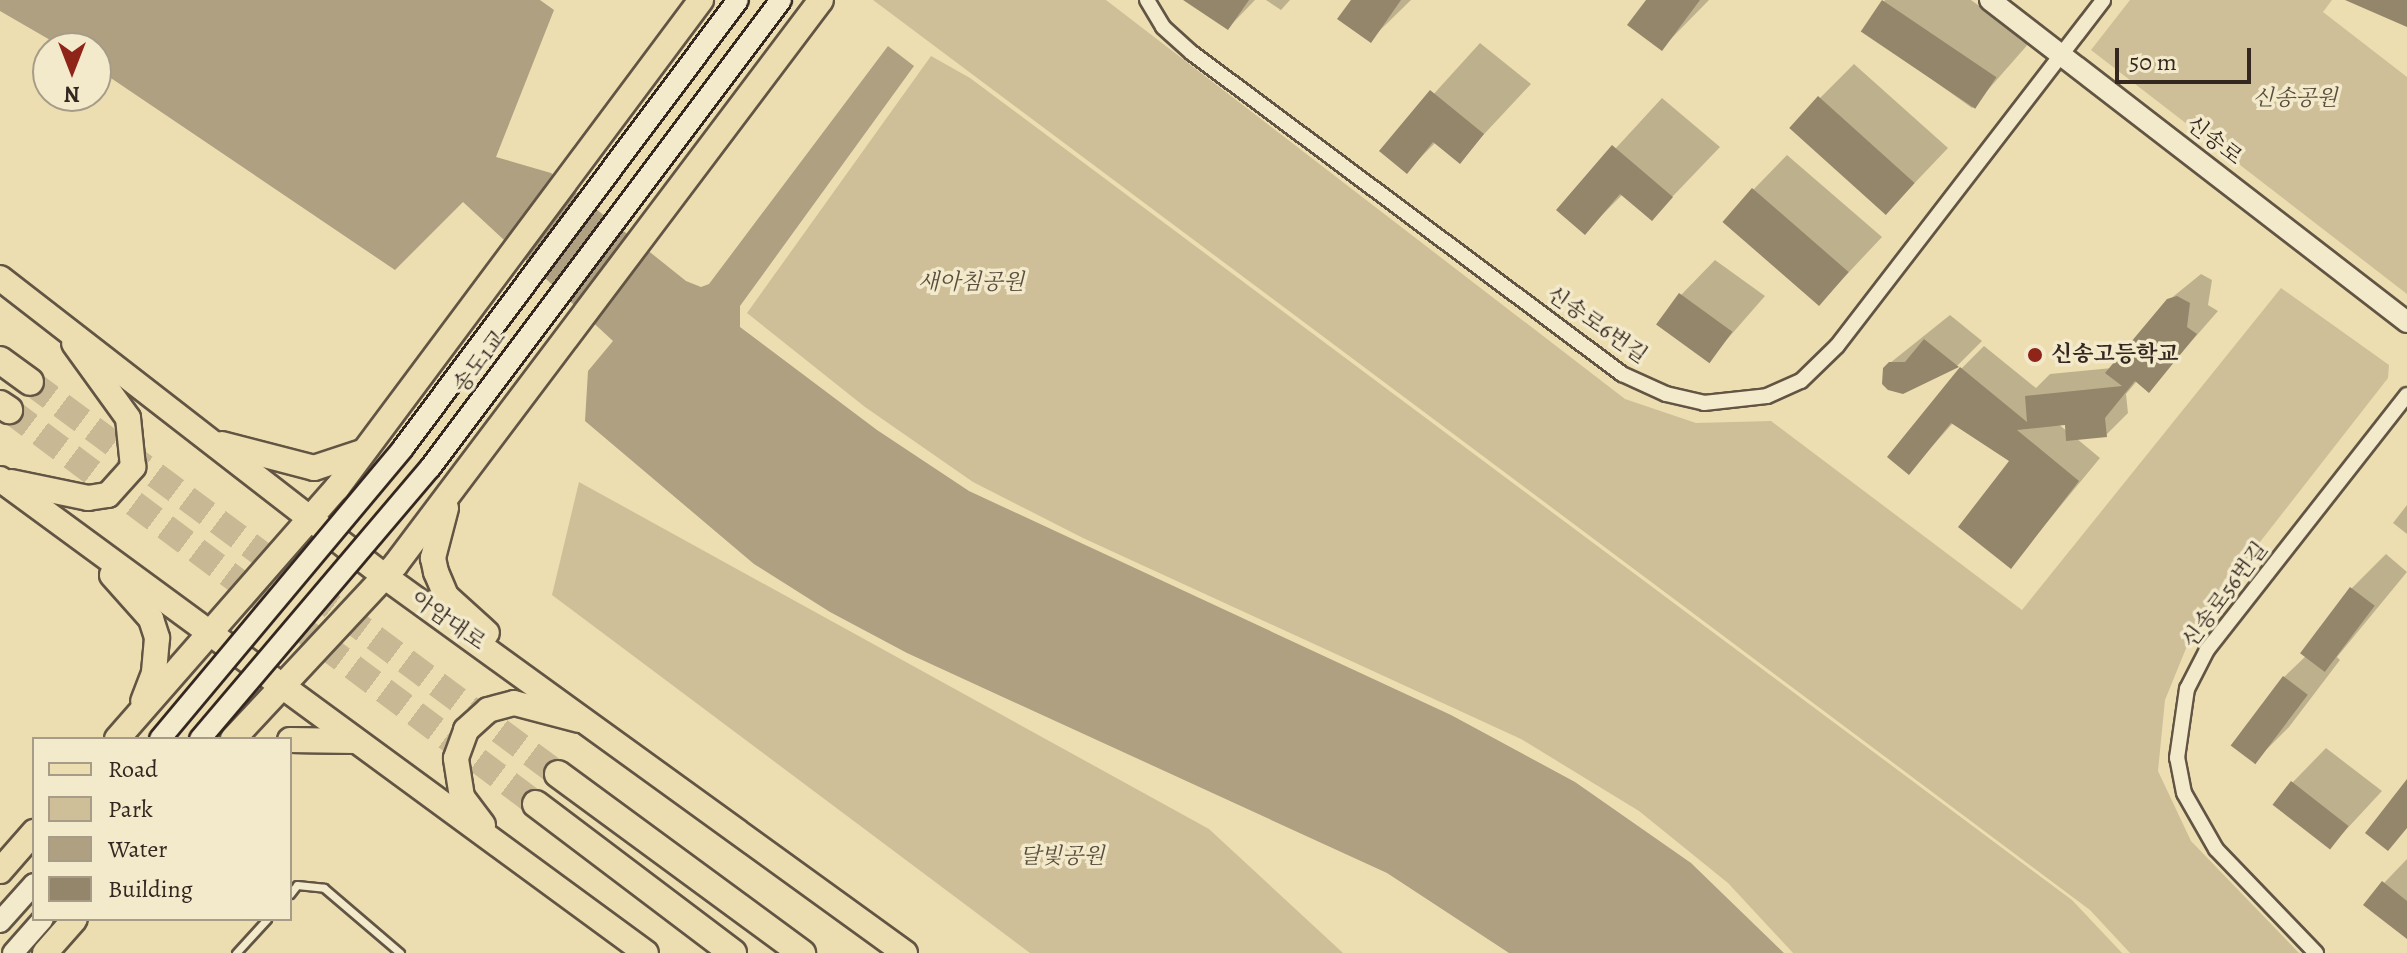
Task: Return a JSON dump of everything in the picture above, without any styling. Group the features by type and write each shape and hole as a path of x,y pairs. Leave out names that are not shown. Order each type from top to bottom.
{"highway":[{"path":"0,360 30,382"},
{"path":"558,774 802,953"},
{"path":"536,804 733,953"}],"main road":[{"path":"119,737 312,516 701,0"},
{"name":"송도1교","path":"162,737 403,448 738,0"},
{"name":"송도1교","path":"202,737 430,468 781,0"},
{"path":"235,737 384,576 821,0"},
{"name":"신송로","path":"1990,0 2407,322"},
{"name":"아암대로","path":"0,278 202,437 312,516 384,576 542,687 905,953"},
{"path":"0,480 88,498 108,495 133,467 128,418 89,369 68,331"},
{"path":"202,437 314,468 362,452"},
{"path":"468,467 441,521 436,572 446,596 542,687"},
{"path":"0,480 646,953"},
{"path":"85,543 151,619 157,638 154,673 137,716"},
{"path":"500,847 462,797 456,758 466,730 488,710 514,703 592,724"},
{"path":"292,740 355,741"},
{"path":"0,871 32,834"},
{"path":"0,922 32,886"},
{"path":"13,953 41,921"},
{"path":"45,953 73,921"}],"street":[{"name":"신송로6번길","path":"1147,0 1163,27 1192,53 1622,374 1666,394 1704,403 1767,396 1801,381 1819,363 2103,0"},
{"name":"신송로56번길","path":"2316,953 2216,849 2184,793 2177,758 2187,689 2207,650 2407,395"}],"lane":[{"path":"292,891 297,885 324,888 400,953"},
{"path":"236,953 265,921"}],"green space":[{"path":"873,0 1106,0 1625,399 1696,423 1771,421 2022,610 2281,288 2389,365 2388,378 2196,624 2165,700 2158,771 2191,841 2299,953 2130,953 2090,910"},
{"name":"신송공원","path":"2130,0 2332,0 2323,12 2407,77 2407,294 2091,50"},
{"name":"새아침공원","path":"931,56 970,78 2072,900 2122,953 1793,953 1728,883 1639,811 1521,739 1083,538 973,482 865,407 747,313"},
{"name":"달빛공원","path":"579,482 1209,829 1343,953 1030,953 552,595"}],"water":[{"path":"0,0 540,0 554,10 496,157 551,173 686,281 701,287 709,284 888,46 914,66 740,306 740,327 877,430 969,491 1451,715 1575,782 1691,863 1784,953 1509,953 1387,873 907,653 830,612 754,564 585,421 588,371 613,341 463,202 395,270 112,79 112,32 36,32 0,11"}],"building":[{"path":"1183,0 1249,0 1228,30"},
{"path":"1351,0 1401,0 1371,43 1337,19"},
{"path":"1646,0 1700,0 1662,51 1627,25"},
{"path":"1882,0 1996,77 1975,109 1861,32"},
{"path":"2345,0 2407,0 2407,27"},
{"path":"1430,90 1484,134 1460,164 1433,142 1407,174 1379,151"},
{"path":"1818,96 1915,183 1886,215 1789,128"},
{"path":"1612,145 1673,197 1652,221 1620,194 1585,235 1556,210"},
{"path":"1752,188 1849,272 1819,306 1722,222"},
{"path":"1679,293 1732,332 1709,363 1656,325"},
{"path":"2177,296 2190,303 2187,327 2197,334 2149,393 2135,381 2105,418 2107,437 2066,441 2065,425 2017,430 2079,481 2011,569 1958,527 2009,461 1951,423 1909,475 1887,457 1960,367 2027,422 2025,396 2122,386 2105,373 2167,299"},
{"path":"1924,339 1959,367 1903,394 1888,390 1882,384 1883,368 1889,362 1905,362"},
{"path":"2350,587 2375,606 2325,672 2300,653"},
{"path":"2283,676 2308,695 2255,764 2231,745"},
{"path":"2407,779 2407,828 2388,851 2365,833"},
{"path":"2291,781 2349,826 2330,850 2273,805"},
{"path":"2382,881 2407,901 2407,939 2363,905"}],"tunnel":[{"path":"30,382 558,774"},
{"path":"9,410 536,804"}],"place":[{"name":"신송고등학교","path":"2035,355"}]}
